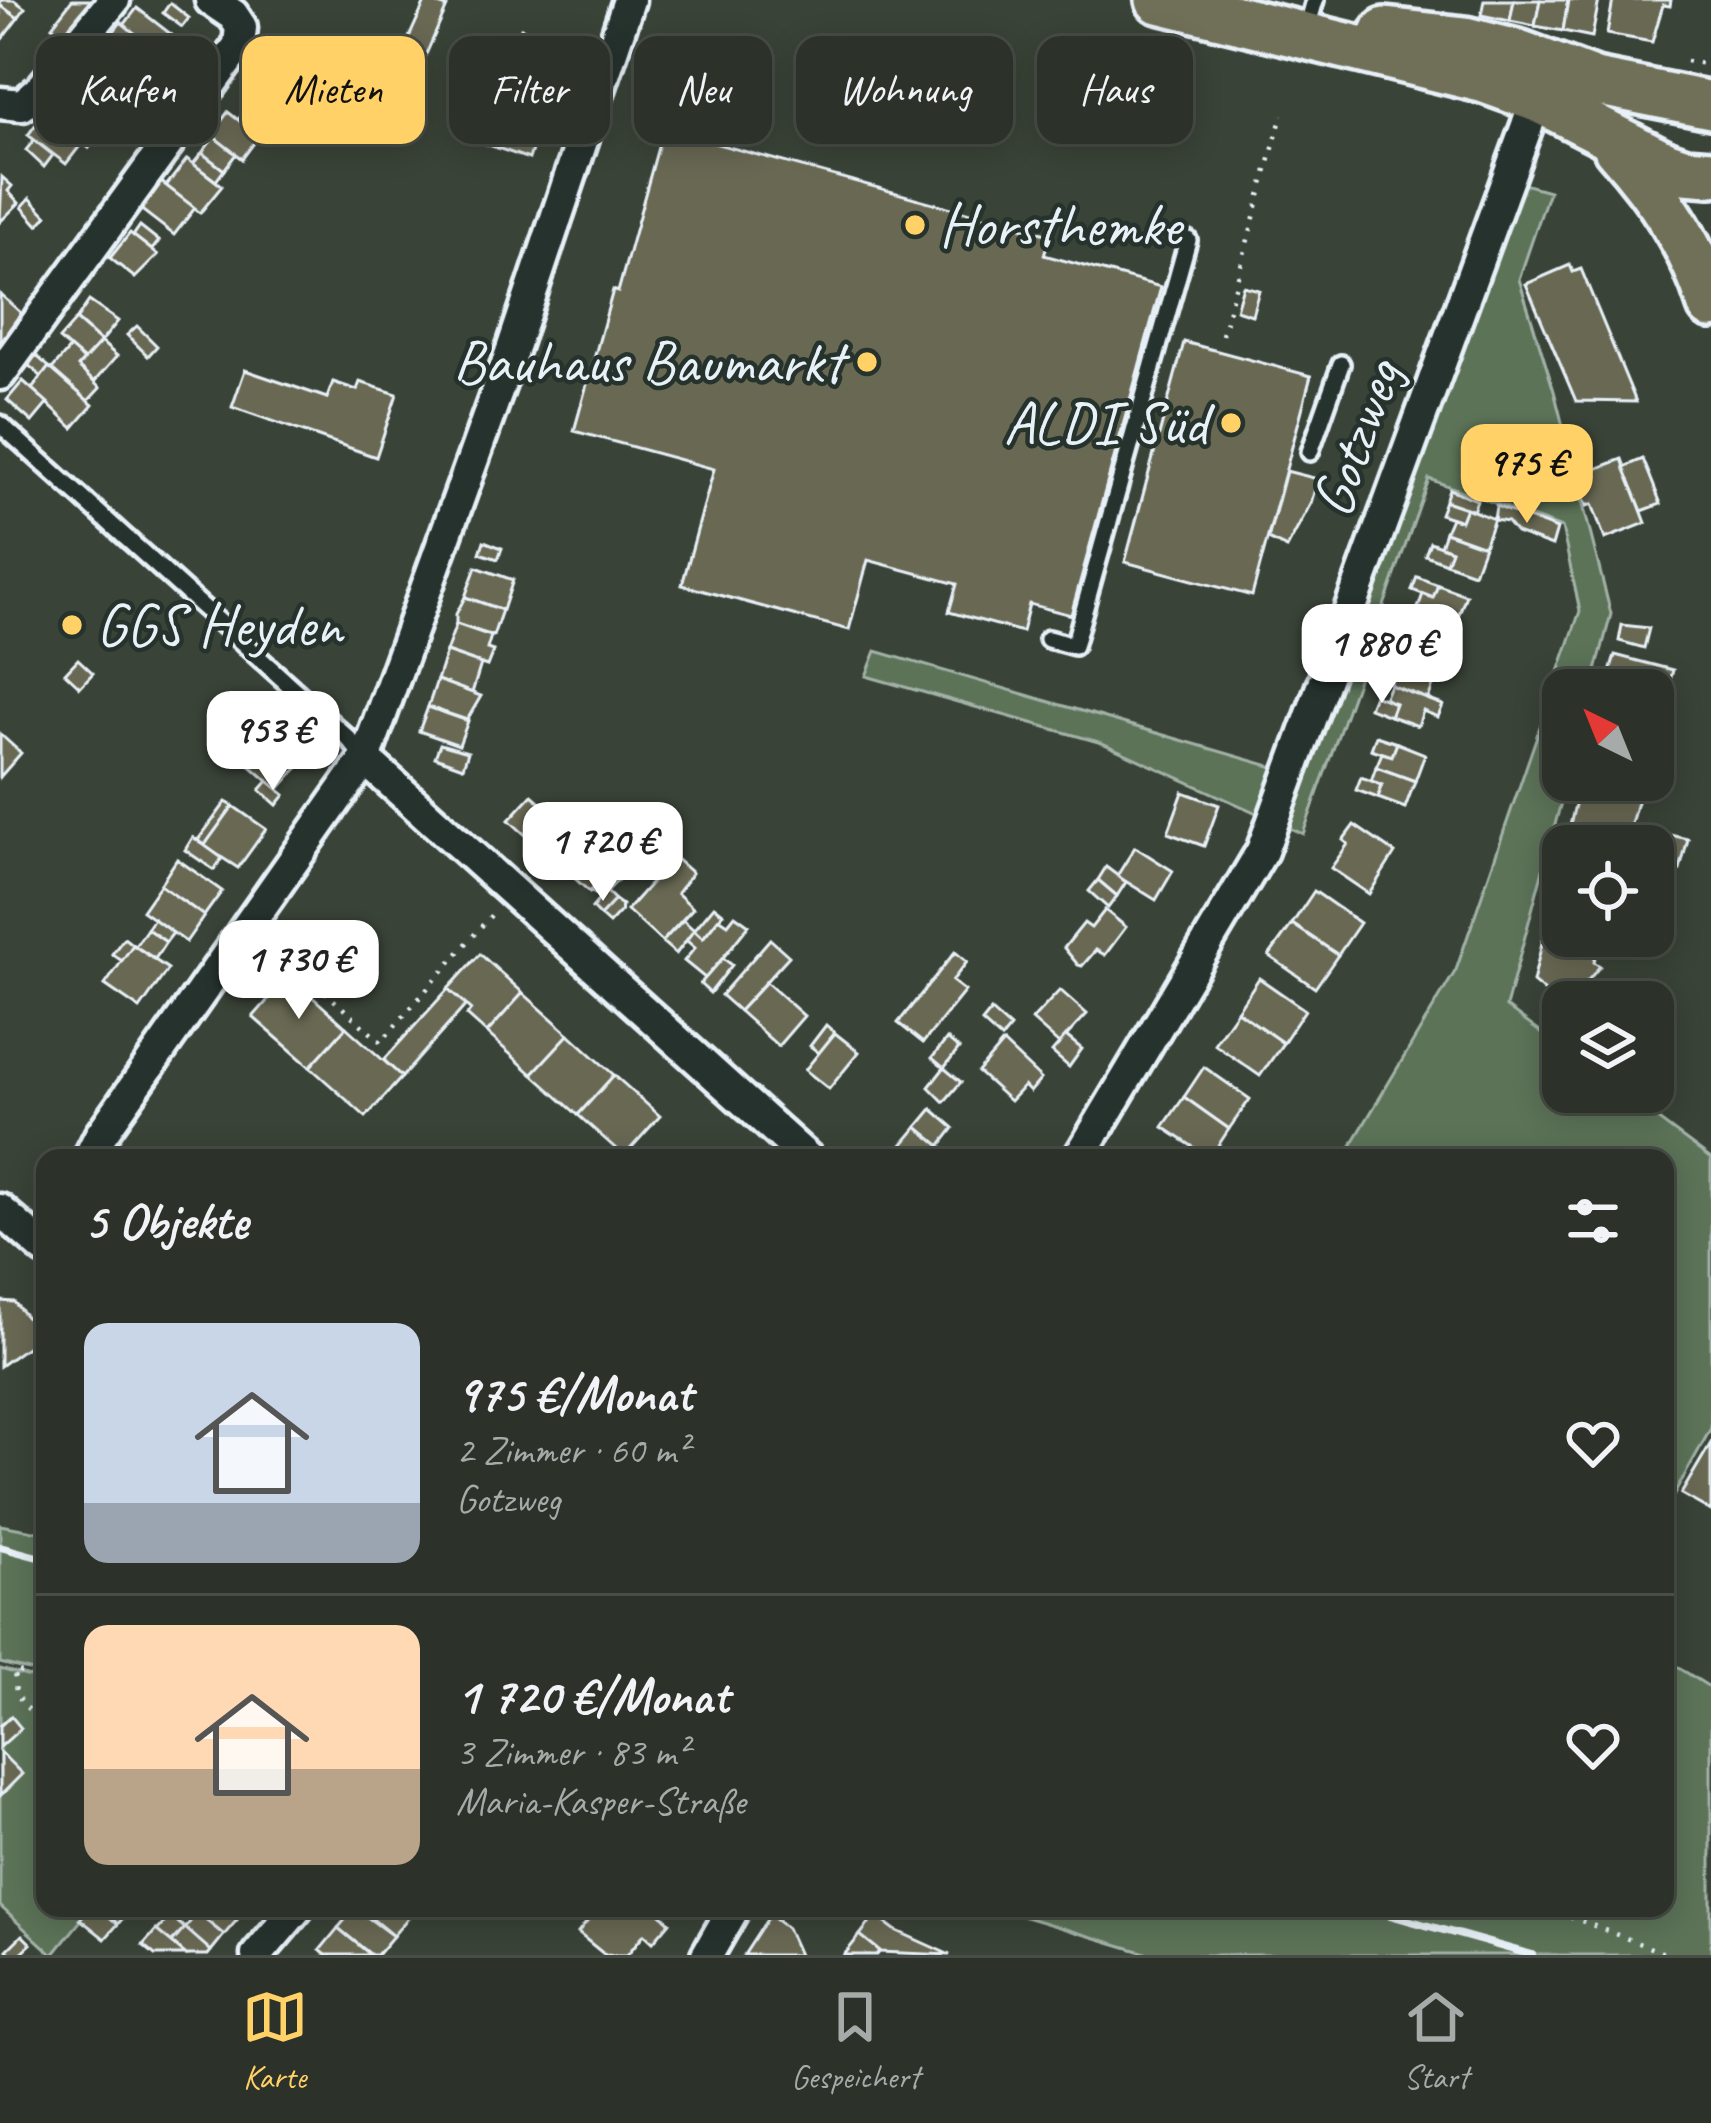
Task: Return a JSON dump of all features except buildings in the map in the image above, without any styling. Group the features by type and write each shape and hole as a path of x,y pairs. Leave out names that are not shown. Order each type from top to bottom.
{"main road":[{"path":"1160,0 1485,80 1594,82 1711,105"},
{"path":"1266,0 1313,7 1385,31 1465,40 1544,82 1599,128 1651,186 1699,267 1711,305"},
{"path":"1599,128 1665,164 1711,172"}],"street":[{"path":"0,103 22,105 40,89 114,0"},
{"path":"0,374 239,45 241,27 211,0"},
{"path":"94,1149 365,759 511,353 629,0"},
{"name":"Gotzweg","path":"1084,1149 1262,851 1544,82"},
{"path":"365,759 793,1149"},
{"path":"0,1210 36,1241"},
{"path":"257,1955 289,1917"},
{"path":"707,1955 729,1917"}],"lane":[{"path":"1048,639 1074,646 1188,240"},
{"path":"1310,452 1341,364"},
{"path":"0,424 348,738 365,759"}],"path":[{"path":"1222,334 1282,115"},
{"path":"249,924 380,1042 513,890"},
{"path":"0,1667 36,1676"},
{"path":"14,1671 16,1694 36,1719"},
{"path":"1571,1917 1669,1955"}],"green space":[{"path":"1491,175 1549,191 1519,279 1554,391 1611,614 1597,669 1560,669 1580,611 1562,528 1429,479 1303,834 1102,743 866,676 876,651 1280,769"},
{"path":"1542,721 1542,801 1561,801 1555,825 1542,825 1542,873 1506,1007 1542,1034 1542,1113 1649,1113 1711,1159 1711,1428 1674,1495 1674,1149 1349,1149 1456,970"},
{"path":"0,1525 36,1531 36,1672 0,1663"},
{"path":"1674,1665 1711,1688 1711,1955 1152,1955 1026,1917 1674,1917"},
{"path":"0,1669 36,1679 36,1917 84,1917 53,1955 0,1906"}],"railway":[{"path":"0,1547 36,1557"},
{"path":"1397,1917 1532,1955"}],"place":[{"name":"Horsthemke","path":"915,225"},
{"name":"Bauhaus Baumarkt","path":"867,362"},
{"name":"ALDI Süd","path":"1231,423"},
{"name":"GGS Heyden","path":"72,625"}]}
